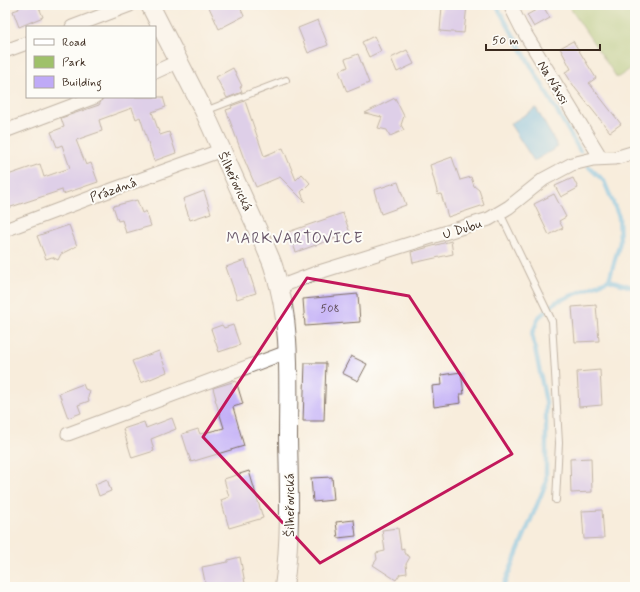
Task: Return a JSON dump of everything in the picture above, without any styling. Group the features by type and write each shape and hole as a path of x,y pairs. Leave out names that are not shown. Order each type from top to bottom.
{"street":[{"path":"75,26 130,5"},
{"name":"Šilheřovická","path":"150,5 204,111 222,150 265,246 274,268 279,287 287,352 290,507 284,587"},
{"name":"Na Návsi","path":"510,5 521,27 601,158"},
{"path":"5,52 26,43"},
{"path":"156,72 179,61"},
{"path":"5,131 91,98"},
{"name":"Prázdná","path":"5,230 222,150"},
{"name":"U Dubu","path":"279,287 316,273 489,219 509,207 544,179 572,164 593,159 615,158 635,152"},
{"path":"68,434 287,352"}],"lane":[{"path":"204,111 286,80"},
{"path":"500,213 552,321 559,443 556,500"}],"highlighted area":[{"path":"307,278 409,296 512,454 320,563 203,437"}],"green space":[{"path":"568,5 635,5 635,66 617,78"}],"water":[{"path":"536,108 558,147 534,161 510,124"}],"building":[{"path":"18,5 38,5 43,17 19,27 13,11 19,9"},
{"path":"208,5 239,5 244,16 219,29"},
{"path":"448,5 467,5 464,33 440,31 442,6 448,7"},
{"path":"543,6 550,18 534,27 527,15"},
{"path":"318,20 328,45 308,53 298,28"},
{"path":"374,36 381,51 369,57 362,42"},
{"path":"573,41 596,78 589,83 621,124 610,132 575,88 565,72 571,69 560,48"},
{"path":"407,50 414,64 397,72 391,58"},
{"path":"358,54 369,83 347,92 339,71 348,67 345,59"},
{"path":"233,68 242,86 240,87 242,92 227,98 216,77"},
{"path":"163,97 166,107 152,112 160,135 169,132 176,153 154,161 140,117 136,119 132,108 99,120 102,131 76,140 86,165 91,163 98,182 63,194 62,190 5,209 5,176 40,164 44,177 70,168 62,145 57,147 51,132 64,127 61,118 99,105 103,98"},
{"path":"395,98 404,116 401,125 404,130 390,136 387,130 378,128 382,117 365,113"},
{"path":"245,101 264,156 283,148 296,180 302,174 310,183 301,192 305,202 280,177 256,187 226,110 232,108 231,106"},
{"path":"452,157 460,180 471,177 474,186 479,190 484,205 448,217 441,194 438,195 430,165"},
{"path":"573,178 578,188 561,197 555,186"},
{"path":"398,182 406,205 381,214 374,190"},
{"path":"204,191 211,213 190,220 183,199"},
{"path":"554,194 566,217 559,221 563,228 549,235 534,204"},
{"path":"137,200 142,213 146,211 151,226 126,233 122,220 118,221 113,206"},
{"path":"343,213 350,233 296,252 288,232"},
{"path":"69,225 77,246 61,254 58,260 52,257 46,259 37,236"},
{"path":"451,241 453,254 413,263 411,252"},
{"path":"245,260 256,293 237,299 226,267"},
{"path":"358,294 360,322 305,326 303,299"},
{"path":"596,305 599,341 575,342 572,307"},
{"path":"222,325 224,328 233,325 240,345 219,352 211,329"},
{"path":"159,351 167,372 141,383 132,361"},
{"path":"351,356 367,364 358,381 342,373"},
{"path":"305,363 326,363 324,421 303,421"},
{"path":"600,370 602,405 579,407 577,372"},
{"path":"461,372 464,394 460,394 461,403 434,407 432,386 442,385 441,375"},
{"path":"236,381 243,404 233,407 244,446 191,462 182,434 198,429 200,434 224,428 213,388"},
{"path":"83,384 85,389 90,391 88,397 89,401 78,405 81,413 68,418 59,393"},
{"path":"172,418 176,429 151,439 154,451 132,458 123,429 144,422 146,428"},
{"path":"591,458 592,492 571,493 570,459"},
{"path":"249,471 263,518 229,528 221,500 229,497 224,479"},
{"path":"332,477 334,500 313,502 311,478"},
{"path":"107,479 111,491 99,496 95,484"},
{"path":"602,510 604,538 584,539 582,511"},
{"path":"354,520 356,536 338,538 336,522"},
{"path":"398,528 401,549 404,548 404,553 410,557 406,564 407,573 400,574 396,580 373,565 377,559 376,553 385,551 382,530"},
{"path":"240,557 245,583 229,587 206,587 202,567 228,562 228,560"}],"waterway":[{"path":"496,5 580,151"},
{"path":"503,587 546,483 546,402 532,334 539,317 556,302 609,280 620,242 619,217 604,181 589,167"},
{"path":"609,280 635,288"}],"district":[{"name":"MARKVARTOVICE","path":"295,238"}]}
